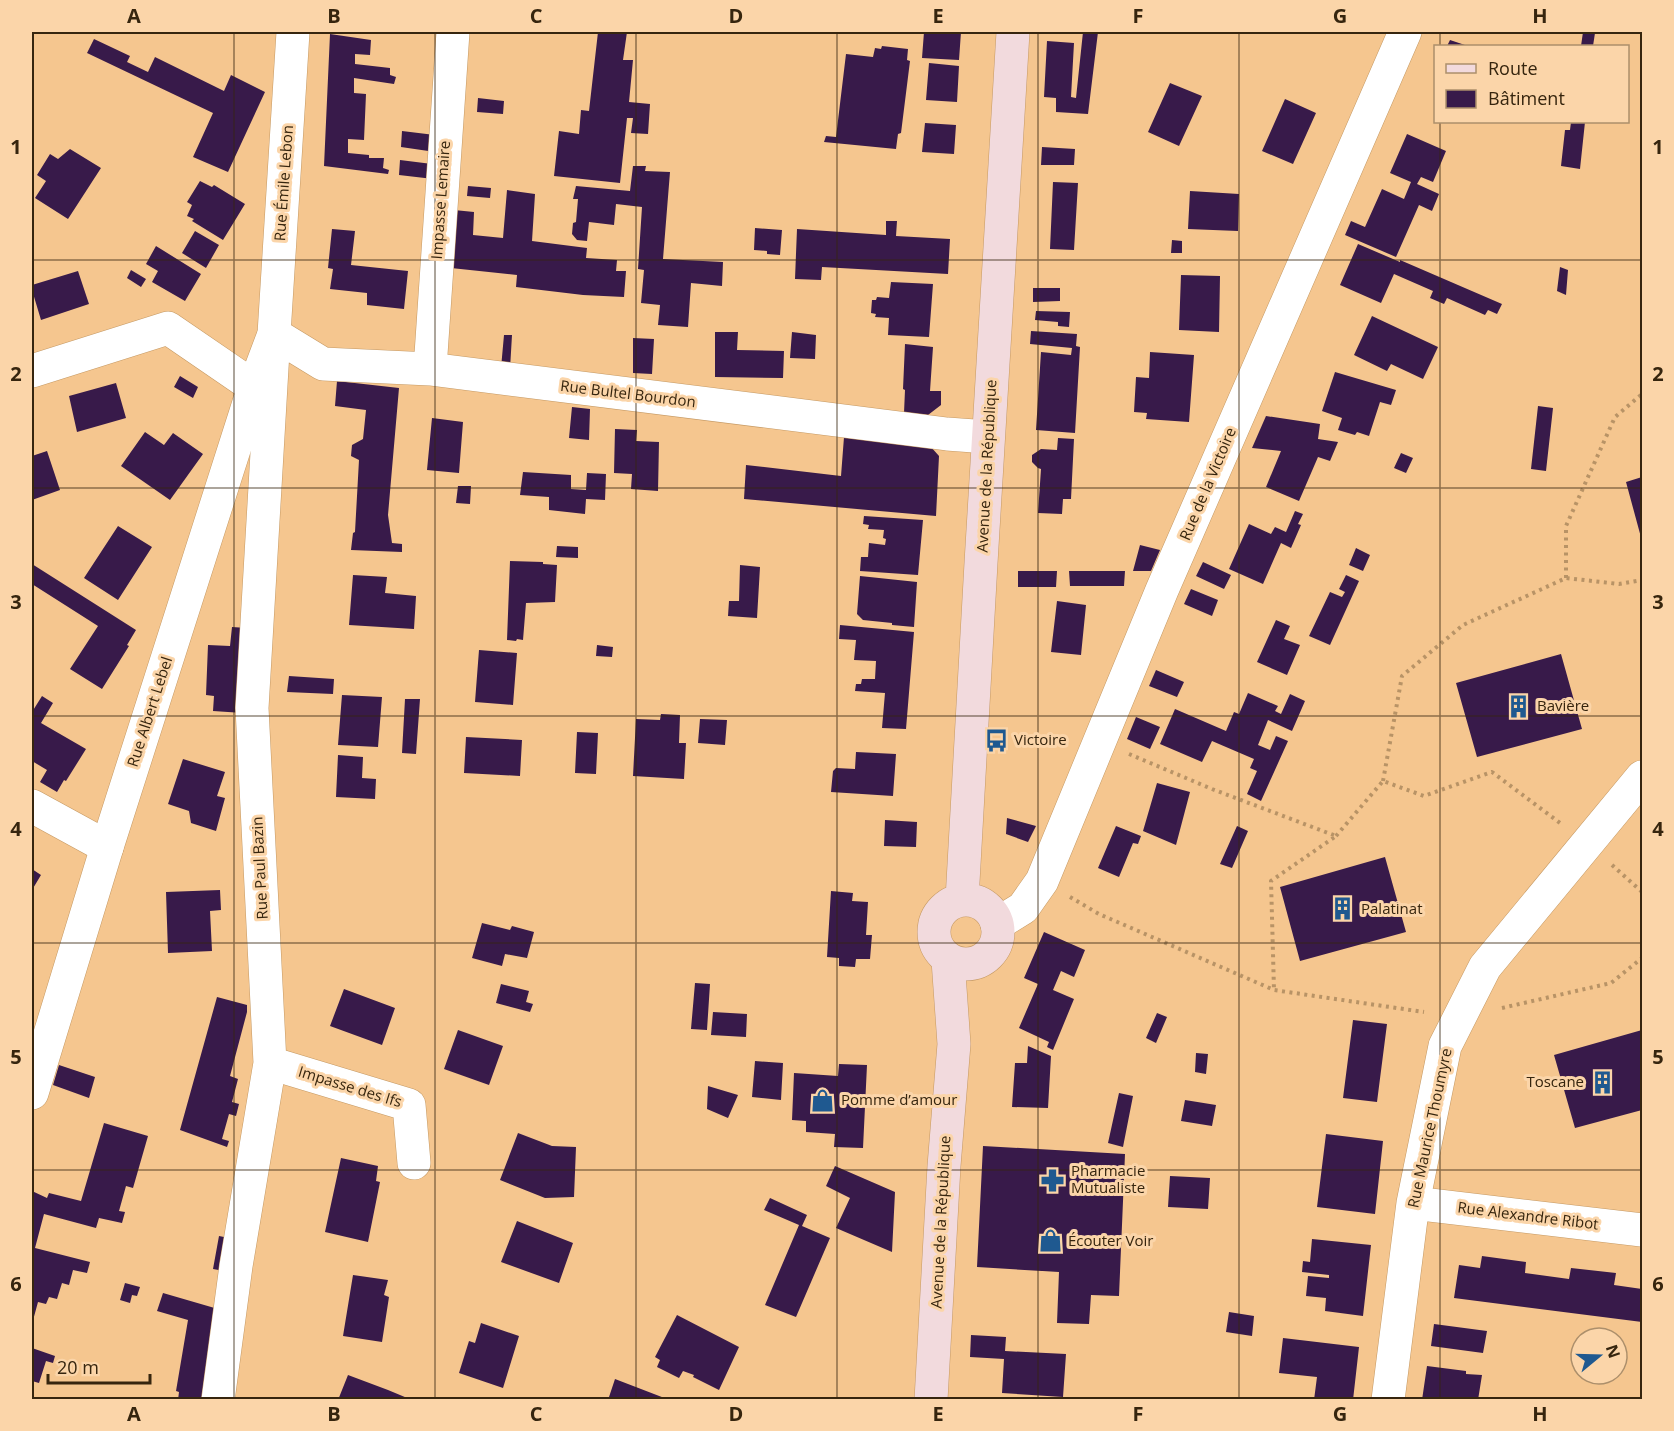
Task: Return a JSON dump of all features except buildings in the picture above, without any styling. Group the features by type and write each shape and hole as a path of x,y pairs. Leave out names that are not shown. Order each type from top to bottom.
{"main road":[{"name":"Avenue de la République","path":"962,900 1013,32"},
{"path":"962,900 984,905 993,914 998,924 998,937 994,950 985,959 973,964 960,965 948,960 939,950 934,938 934,925 940,913 950,904 962,900"},
{"name":"Avenue de la République","path":"932,1400 944,1166 954,1044 948,960"},
{"name":"Avenue de la République","path":"954,1044 980,962"}],"street":[{"name":"Rue Émile Lebon","path":"274,334 294,32"},
{"name":"Impasse Lemaire","path":"430,369 453,32"},
{"name":"Rue de la Victoire","path":"998,924 1023,908 1042,881 1162,590 1405,32"},
{"path":"32,370 168,328 254,387"},
{"name":"Rue Bultel Bourdon","path":"274,334 323,363 430,369 947,435 988,437"},
{"name":"Rue Albert Lebel","path":"32,1093 107,847 254,387 274,334"},
{"name":"Rue Paul Bazin","path":"226,1397 236,1266 270,1063 252,708 274,334"},
{"name":"Rue Maurice Thoumyre","path":"1388,1400 1413,1203 1446,1046 1485,967 1642,777"},
{"path":"32,806 107,847"},
{"name":"Impasse des Ifs","path":"270,1063 409,1105 414,1163"},
{"name":"Rue Alexandre Ribot","path":"1413,1203 1642,1230"}],"path":[{"path":"1566,578 1566,526 1615,417 1642,394"},
{"path":"1274,990 1272,881 1336,836 1383,781 1402,676 1463,625 1566,578 1619,584 1642,580"},
{"path":"1100,741 1212,789 1336,836"},
{"path":"1383,781 1424,796 1492,772 1587,844 1642,892"},
{"path":"1099,914 1274,990 1460,1018 1611,983 1642,958"}],"place":[{"name":"Bavière","path":"1519,706"},
{"name":"Victoire","path":"996,740"},
{"name":"Palatinat","path":"1343,909"},
{"name":"Toscane","path":"1602,1082"},
{"name":"Pomme d’amour","path":"823,1100"},
{"name":"Pharmacie Mutualiste","path":"1053,1180"},
{"name":"Écouter Voir","path":"1050,1241"}]}
